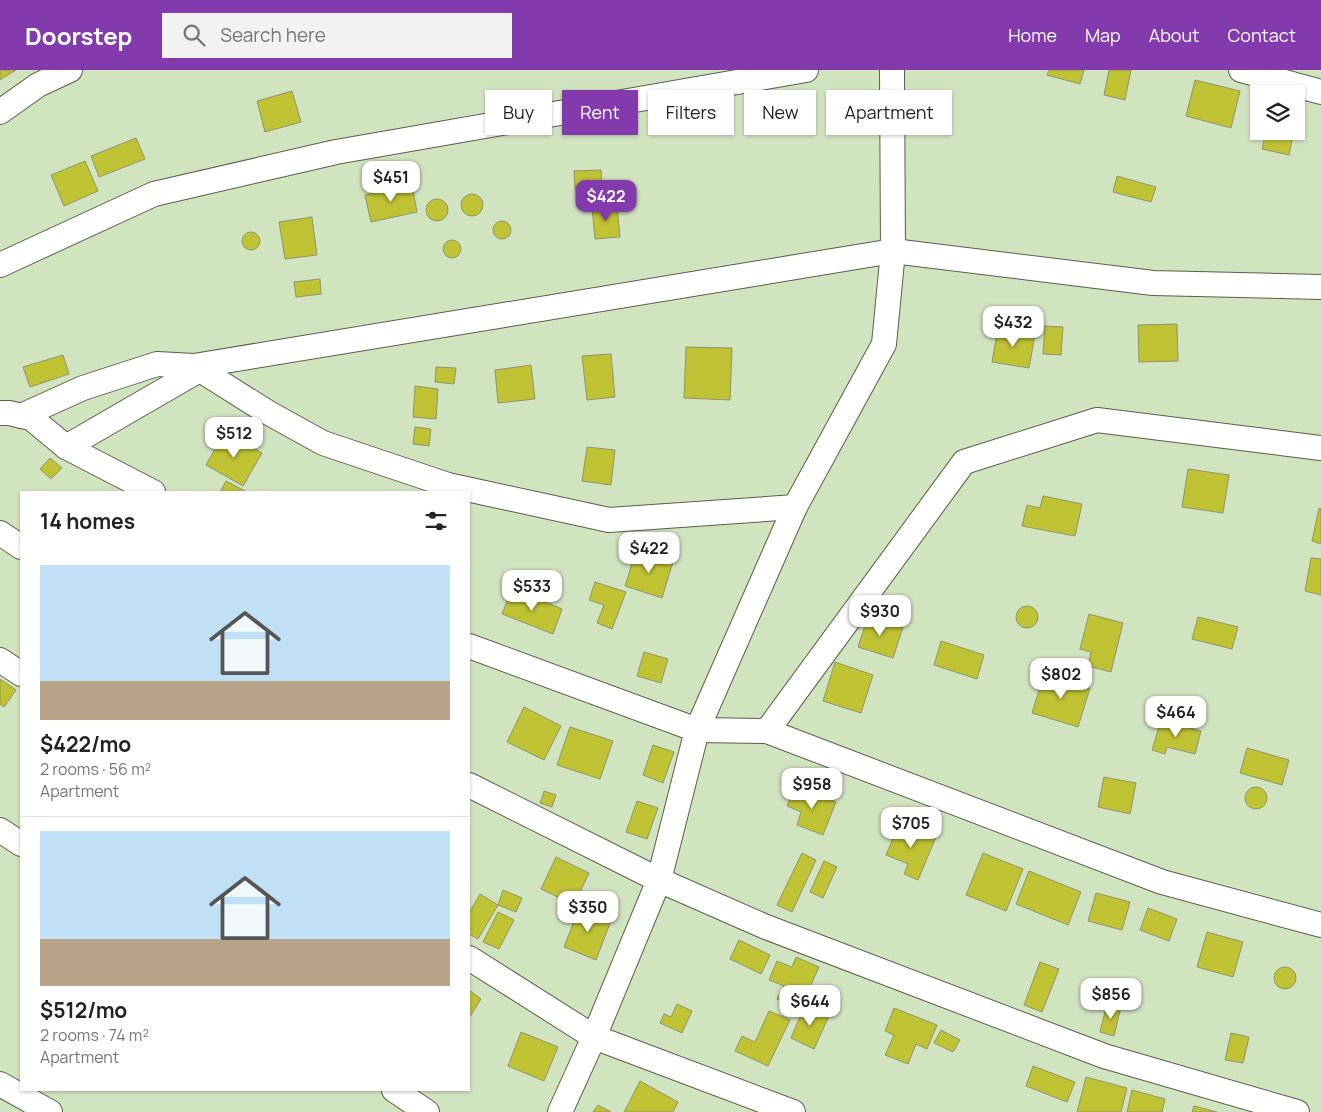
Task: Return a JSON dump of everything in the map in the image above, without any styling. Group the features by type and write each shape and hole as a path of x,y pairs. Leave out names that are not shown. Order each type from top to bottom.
{"street":[{"path":"0,112 38,85 70,70"},
{"path":"0,265 154,194 336,152 806,70"},
{"path":"560,1112 594,1037 660,880 696,730 795,508 884,344 893,251 892,70"},
{"path":"1241,70 1321,92"},
{"path":"10,414 157,364 194,366 893,251 1153,283 1321,286"},
{"path":"66,447 194,373 194,366"},
{"path":"194,366 267,412 324,443 448,485 609,520 795,508"},
{"path":"10,414 31,418 66,447 151,491"},
{"path":"767,732 964,462 1096,420 1321,448"},
{"path":"0,533 20,546"},
{"path":"470,646 696,730 767,732 1162,882 1321,926"},
{"path":"0,660 20,673"},
{"path":"470,785 660,880 766,927 1104,1056 1297,1112"},
{"path":"0,830 20,843"},
{"path":"470,959 594,1037 793,1112"},
{"path":"0,1084 50,1112"},
{"path":"396,1091 427,1112"}],"building":[{"path":"0,70 16,70 0,80"},
{"path":"1049,70 1084,70 1080,84 1047,75"},
{"path":"1109,70 1131,70 1125,100 1104,95"},
{"path":"1195,80 1240,91 1231,128 1186,116"},
{"path":"292,91 301,122 265,132 257,101"},
{"path":"136,138 145,159 99,177 91,156"},
{"path":"1264,140 1292,140 1289,155 1262,149"},
{"path":"85,161 98,191 64,206 51,175"},
{"path":"601,170 602,188 575,190 574,171"},
{"path":"1117,176 1156,187 1151,202 1113,192"},
{"path":"412,185 417,212 371,222 365,195"},
{"path":"472,194 482,201 483,205 476,215 472,216 462,209 461,205 468,195"},
{"path":"437,199 447,206 448,210 441,220 437,221 427,214 426,210 433,200"},
{"path":"617,206 620,237 595,239 592,208"},
{"path":"312,217 317,255 285,259 279,222"},
{"path":"498,221 506,221 511,226 509,237 498,239 493,234 493,226"},
{"path":"247,232 255,232 260,237 258,248 247,250 242,245 242,237"},
{"path":"452,240 458,243 461,249 458,255 452,258 446,255 443,249 446,243"},
{"path":"320,279 321,294 296,297 294,282"},
{"path":"1177,324 1178,361 1139,362 1138,325"},
{"path":"1045,326 1063,327 1061,355 1043,354"},
{"path":"998,327 1035,334 1029,368 992,362"},
{"path":"686,347 732,348 730,400 684,398"},
{"path":"611,354 615,397 587,400 582,356"},
{"path":"63,355 69,374 30,387 23,367"},
{"path":"531,365 535,399 498,403 495,370"},
{"path":"436,367 456,368 454,384 435,382"},
{"path":"415,386 438,389 436,419 413,417"},
{"path":"415,427 431,429 429,446 413,444"},
{"path":"225,431 262,453 243,486 206,465"},
{"path":"587,447 615,450 611,485 582,481"},
{"path":"50,458 62,468 51,479 40,469"},
{"path":"1188,469 1229,475 1223,513 1182,507"},
{"path":"226,481 245,491 221,491"},
{"path":"1043,496 1082,504 1075,536 1022,526 1027,505 1040,508"},
{"path":"1319,508 1321,509 1321,544 1312,541"},
{"path":"636,551 673,562 662,598 625,586"},
{"path":"1311,558 1321,559 1321,595 1305,591"},
{"path":"595,582 626,592 612,629 597,623 604,605 589,600"},
{"path":"512,589 562,609 553,634 502,614"},
{"path":"1027,606 1037,613 1038,617 1031,627 1027,628 1017,621 1016,617 1023,607"},
{"path":"1089,614 1123,623 1111,672 1088,666 1091,652 1080,649"},
{"path":"868,616 903,627 893,658 858,647"},
{"path":"1198,617 1238,627 1232,649 1192,639"},
{"path":"941,641 984,655 977,679 934,665"},
{"path":"644,652 668,659 661,683 637,676"},
{"path":"835,662 873,675 861,713 823,701"},
{"path":"1044,674 1090,688 1078,727 1032,713"},
{"path":"0,679 16,690 4,707 0,704"},
{"path":"524,707 561,726 544,760 507,742"},
{"path":"1161,720 1201,731 1195,754 1167,747 1165,754 1152,750"},
{"path":"570,727 613,741 600,779 557,765"},
{"path":"653,745 674,752 663,783 643,775"},
{"path":"1247,748 1289,760 1282,785 1240,773"},
{"path":"1104,777 1136,783 1130,814 1098,807"},
{"path":"795,786 836,802 823,835 797,825 801,812 787,806"},
{"path":"1256,787 1266,794 1267,798 1260,808 1256,809 1246,802 1245,798 1252,788"},
{"path":"544,791 556,795 552,807 540,803"},
{"path":"637,801 658,808 647,839 626,832"},
{"path":"900,822 936,837 918,880 904,874 908,864 886,855"},
{"path":"802,853 816,860 792,912 777,905"},
{"path":"983,853 1023,869 1006,911 966,895"},
{"path":"556,857 589,873 574,905 541,889"},
{"path":"824,861 837,867 823,898 810,892"},
{"path":"1029,871 1081,892 1068,925 1016,904"},
{"path":"503,890 522,898 516,912 498,905"},
{"path":"1096,893 1130,902 1122,930 1088,921"},
{"path":"480,894 498,905 478,939 470,935 470,911"},
{"path":"580,906 612,918 596,960 564,947"},
{"path":"1148,908 1177,919 1169,941 1140,930"},
{"path":"498,912 514,920 499,949 483,942"},
{"path":"1207,932 1243,942 1233,977 1197,967"},
{"path":"739,940 770,955 761,974 730,959"},
{"path":"796,957 819,967 800,1009 777,999 784,986 769,980 777,961 792,967"},
{"path":"1040,962 1059,969 1042,1012 1024,1005"},
{"path":"1285,967 1295,974 1296,978 1289,988 1285,989 1275,982 1274,978 1281,968"},
{"path":"470,991 481,999 470,1016"},
{"path":"677,1004 692,1011 682,1033 660,1023 664,1014 671,1017"},
{"path":"1107,1004 1121,1007 1114,1036 1100,1032"},
{"path":"805,1005 829,1016 814,1049 791,1038"},
{"path":"894,1008 937,1025 927,1049 916,1044 908,1064 885,1055 894,1035 885,1031"},
{"path":"769,1011 790,1020 768,1066 735,1051 742,1036 755,1042"},
{"path":"941,1030 960,1040 953,1052 934,1043"},
{"path":"521,1032 558,1047 544,1081 508,1066"},
{"path":"1231,1033 1249,1037 1243,1063 1225,1060"},
{"path":"1033,1066 1075,1082 1067,1102 1026,1086"},
{"path":"1086,1077 1127,1088 1121,1112 1077,1112"},
{"path":"640,1081 678,1102 673,1112 624,1112"},
{"path":"1132,1090 1165,1099 1162,1112 1127,1112"},
{"path":"598,1105 611,1112 593,1112"},
{"path":"1194,1106 1217,1112 1192,1112"}]}
